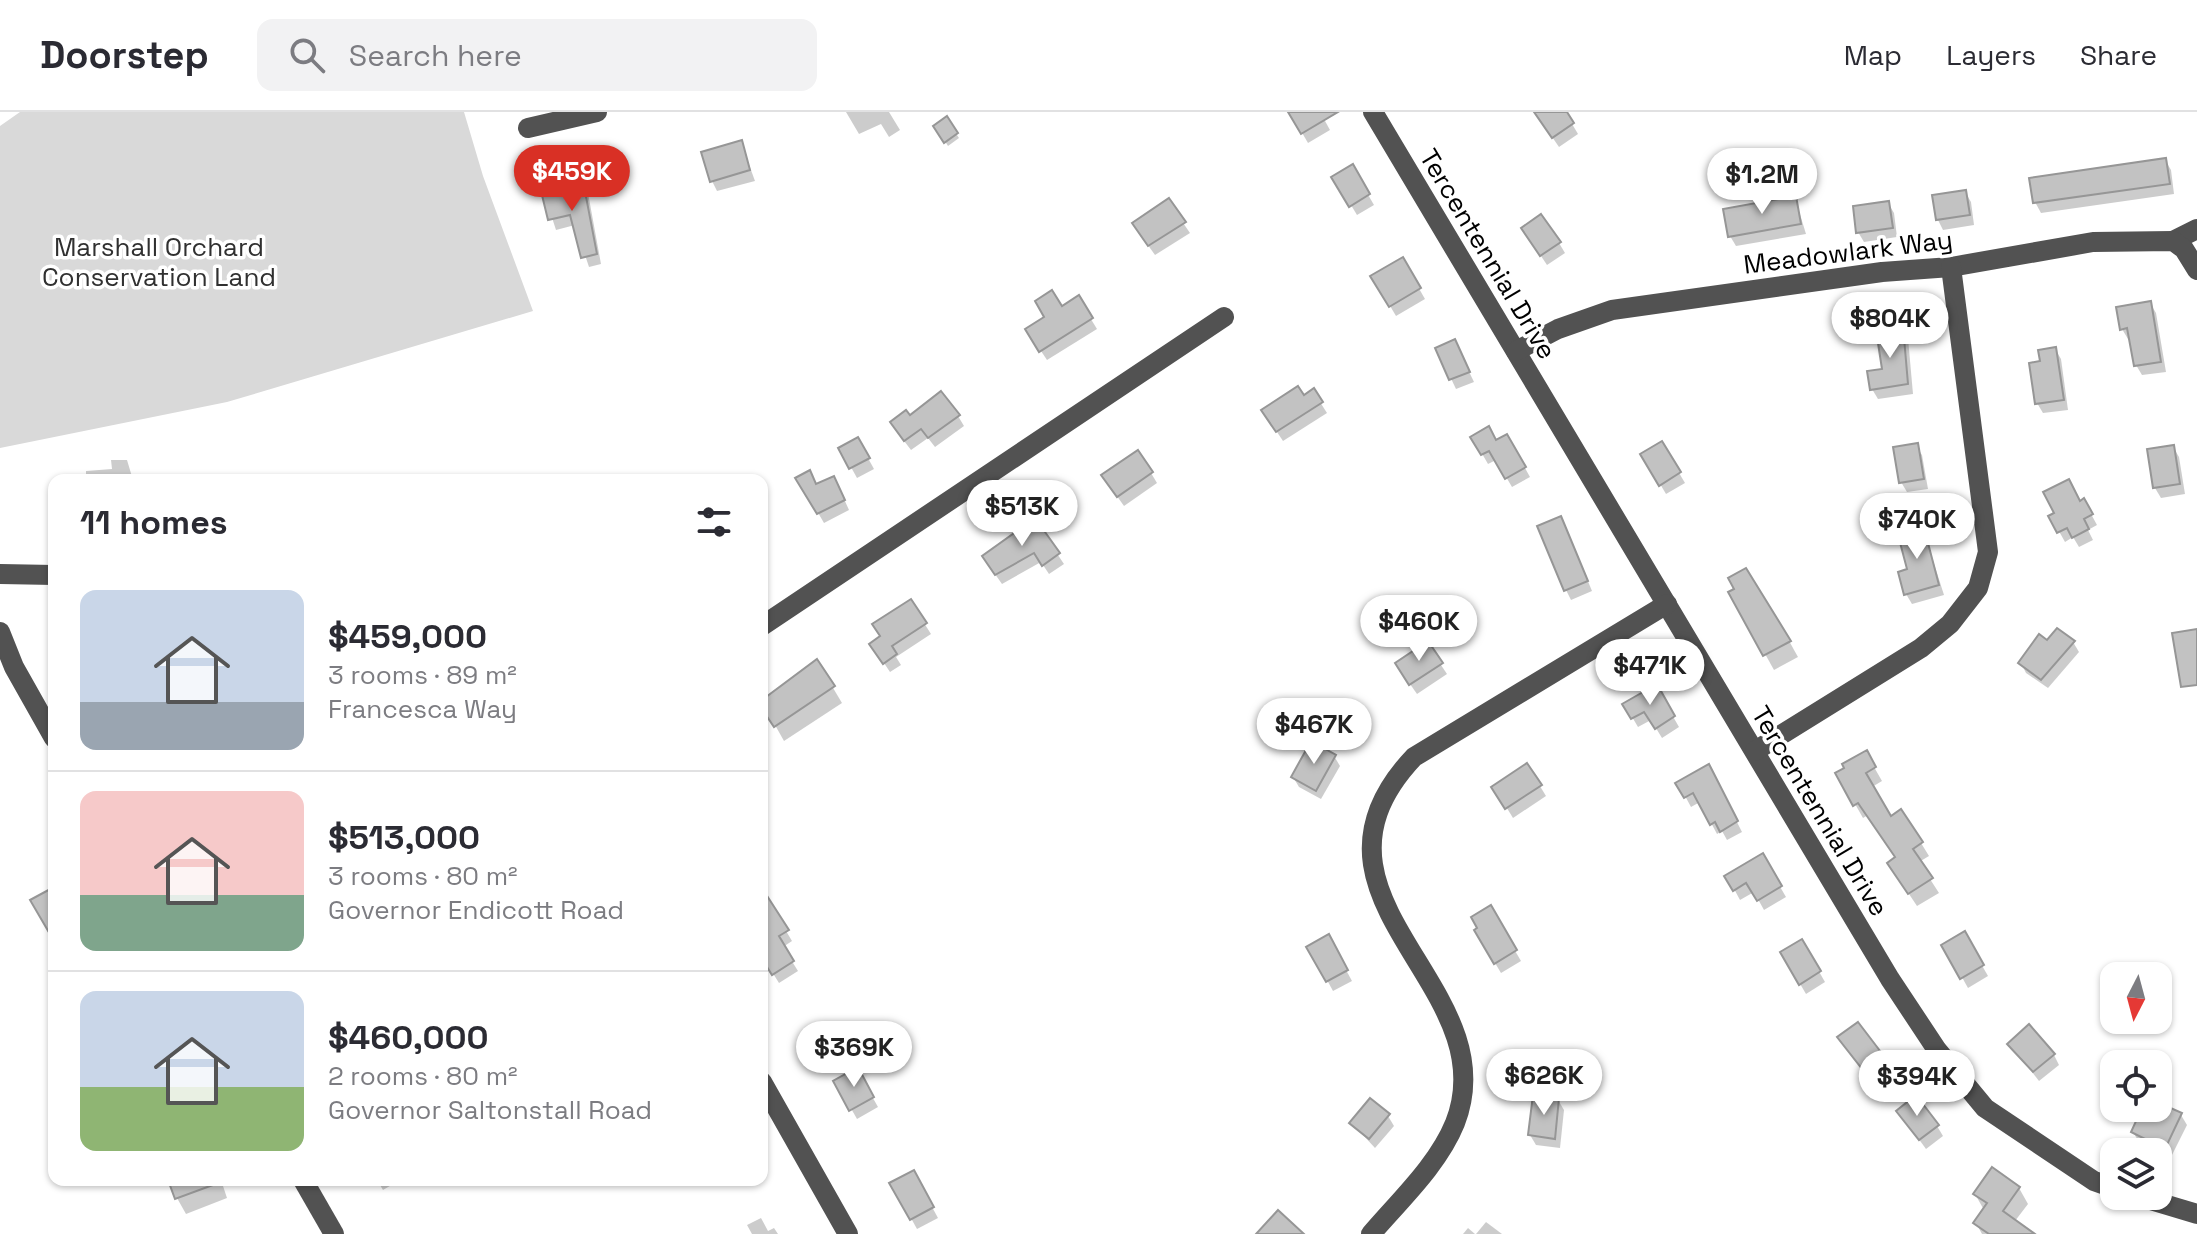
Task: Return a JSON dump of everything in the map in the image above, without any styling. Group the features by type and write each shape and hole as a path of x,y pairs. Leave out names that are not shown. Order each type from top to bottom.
{"street":[{"path":"528,128 597,112"},
{"name":"Tercentennial Drive","path":"1373,112 1890,979 1956,1074 1985,1108 2100,1183"},
{"path":"2186,255 2197,229"},
{"name":"Meadowlark Way","path":"1516,351 1558,329 1612,310 1882,272 1951,267 2093,242 2186,255"},
{"path":"1755,751 1921,648 1959,616 1985,570 1988,552 1980,470 1951,267"},
{"path":"768,622 1224,317"},
{"path":"0,574 48,575"},
{"path":"1371,1234 1440,1153 1456,1121 1461,1086 1460,1050 1450,1016 1387,912 1372,873 1378,808 1392,779 1414,757 1667,604"},
{"path":"0,632 14,667 48,727"},
{"path":"768,1093 848,1234"},
{"path":"306,1186 334,1234"},
{"path":"2172,1206 2197,1214"}],"green space":[{"name":"Marshall Orchard Conservation Land","path":"20,112 464,112 483,176 533,311 227,402 0,448 0,126"}],"building":[{"path":"1288,112 1338,112 1301,134"},
{"path":"1534,112 1567,112 1574,123 1552,138"},
{"path":"947,116 958,133 944,143 933,126"},
{"path":"742,140 750,170 710,182 701,152"},
{"path":"2166,158 2170,184 2033,203 2029,178"},
{"path":"1353,164 1370,194 1349,207 1331,177"},
{"path":"583,181 597,254 581,258 570,215 548,220 541,191"},
{"path":"1966,190 1970,215 1936,220 1932,195"},
{"path":"1796,196 1801,224 1728,237 1723,209"},
{"path":"1169,198 1186,222 1148,246 1132,223"},
{"path":"1889,201 1893,228 1856,233 1853,206"},
{"path":"1541,214 1561,242 1540,256 1521,228"},
{"path":"1403,257 1421,288 1389,307 1370,276"},
{"path":"1052,290 1062,306 1079,295 1093,318 1039,352 1025,329 1044,317 1035,301"},
{"path":"2151,301 2161,362 2134,366 2127,328 2120,330 2116,307"},
{"path":"1903,326 1908,384 1870,390 1867,371 1882,369 1876,330"},
{"path":"1455,339 1470,372 1449,380 1435,348"},
{"path":"2056,347 2064,400 2035,404 2029,363 2040,361 2038,350"},
{"path":"1298,386 1304,395 1314,388 1323,402 1276,432 1261,410"},
{"path":"941,391 960,415 928,438 921,429 904,441 890,422 906,410 910,415"},
{"path":"1489,426 1496,440 1507,434 1526,467 1505,479 1489,451 1481,455 1470,437"},
{"path":"858,437 870,458 849,469 838,448"},
{"path":"1662,441 1681,472 1659,486 1640,454"},
{"path":"1918,443 1924,479 1899,483 1893,447"},
{"path":"2174,445 2180,484 2153,488 2147,449"},
{"path":"1138,450 1153,472 1117,497 1101,475"},
{"path":"810,470 816,484 834,476 845,500 817,514 795,478"},
{"path":"2069,479 2080,501 2084,498 2093,514 2084,519 2089,529 2072,538 2067,528 2057,533 2048,516 2054,513 2043,492"},
{"path":"1561,516 1588,581 1564,591 1537,526"},
{"path":"1035,518 1060,553 1042,566 1034,553 995,575 982,556"},
{"path":"1923,524 1939,585 1904,595 1898,572 1907,569 1897,531"},
{"path":"1746,568 1791,641 1763,656 1728,592 1734,589 1728,578"},
{"path":"911,599 927,623 892,646 897,654 883,664 869,644 880,636 872,624"},
{"path":"2057,628 2075,641 2041,680 2018,663 2039,634 2047,640"},
{"path":"2197,629 2197,685 2181,687 2172,633"},
{"path":"1428,641 1443,663 1409,685 1395,663"},
{"path":"817,659 835,686 774,727 768,718 768,696"},
{"path":"1657,684 1675,716 1655,729 1644,712 1631,719 1622,704"},
{"path":"1311,741 1336,755 1316,791 1291,777"},
{"path":"1867,750 1876,767 1866,773 1891,816 1901,809 1923,842 1913,849 1933,878 1908,894 1887,863 1895,857 1858,803 1853,806 1835,773 1844,768 1842,764"},
{"path":"1527,763 1542,785 1505,809 1491,787"},
{"path":"1709,764 1738,821 1720,832 1715,822 1710,825 1693,793 1684,798 1675,783"},
{"path":"1763,853 1782,886 1757,901 1746,883 1733,891 1724,876"},
{"path":"48,890 48,931 30,900"},
{"path":"768,897 789,930 779,936 794,961 772,975 768,969"},
{"path":"1491,905 1517,950 1494,964 1474,930 1477,928 1471,917"},
{"path":"1965,931 1984,965 1960,979 1941,945"},
{"path":"1329,934 1348,970 1326,982 1306,947"},
{"path":"1802,939 1821,971 1799,985 1780,952"},
{"path":"1858,1022 1890,1064 1870,1079 1837,1037"},
{"path":"2029,1024 2055,1054 2033,1072 2007,1044"},
{"path":"858,1067 874,1097 849,1111 833,1081"},
{"path":"1533,1095 1559,1098 1555,1139 1528,1135"},
{"path":"1916,1095 1939,1125 1919,1140 1896,1111"},
{"path":"1370,1098 1390,1114 1369,1139 1349,1123"},
{"path":"2172,1109 2182,1113 2170,1138 2143,1138 2131,1132 2136,1122 2172,1122"},
{"path":"1992,1167 2020,1187 2003,1211 2035,1234 1989,1234 1973,1223 1987,1203 1973,1194"},
{"path":"914,1170 934,1207 910,1220 889,1183"},
{"path":"170,1186 210,1186 175,1199"},
{"path":"1278,1210 1304,1234 1256,1234"}]}
